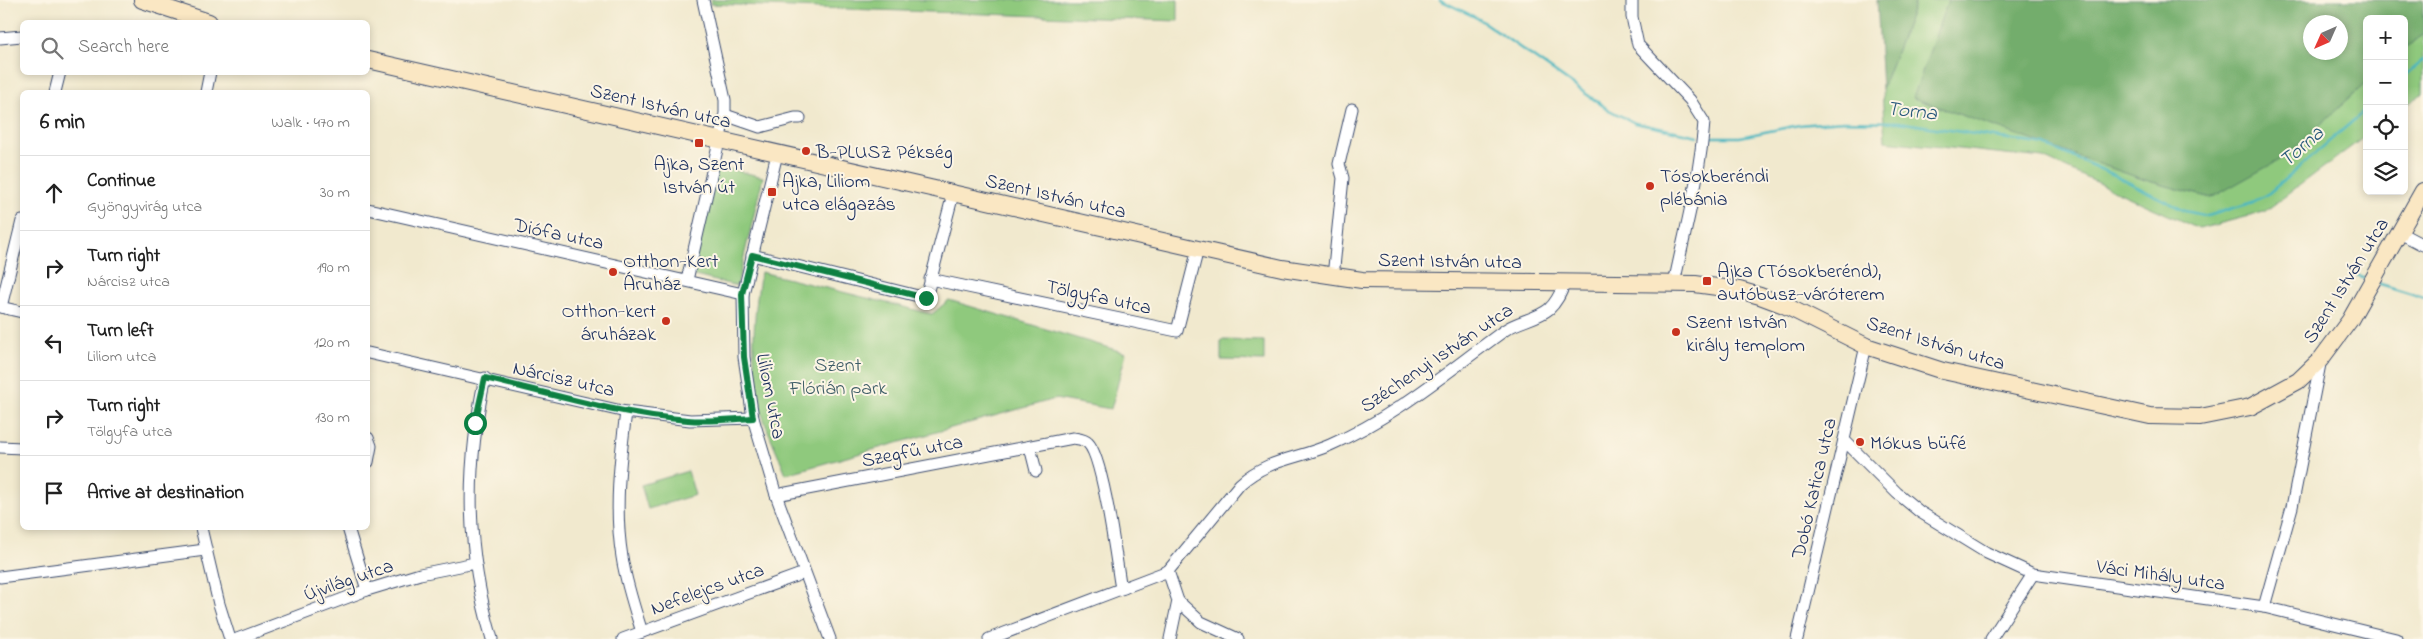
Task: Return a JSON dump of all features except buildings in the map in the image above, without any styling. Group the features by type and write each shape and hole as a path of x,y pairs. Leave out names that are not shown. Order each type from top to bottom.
{"main road":[{"path":"142,0 204,20"},
{"name":"Szent István utca","path":"370,60 953,194 1333,277 1362,280 1712,285 1760,296 1866,346 1920,364 1981,380 2150,416 2181,418 2200,418 2250,407 2298,381 2321,359 2350,320 2423,191"}],"street":[{"path":"687,280 725,115 725,100 703,0"},
{"path":"1632,0 1632,16 1638,45 1690,100 1704,122 1696,193 1679,254 1674,284"},
{"path":"0,38 20,36"},
{"path":"56,90 59,75"},
{"path":"206,90 209,75"},
{"path":"1333,277 1343,178 1339,164 1352,109"},
{"path":"725,115 760,127 800,118"},
{"name":"Liliom utca","path":"777,154 742,294 744,357 753,418 776,495 830,639"},
{"path":"752,255 926,298 953,194"},
{"name":"Diófa utca","path":"370,210 687,280 742,294"},
{"path":"20,230 0,307 20,312"},
{"path":"2400,233 2423,244"},
{"name":"Tölgyfa utca","path":"930,279 1177,331 1198,249"},
{"name":"Széchenyi István utca","path":"989,639 1168,571 1240,484 1253,473 1268,465 1331,445 1390,414 1507,328 1548,310 1565,283"},
{"name":"Dobó Katica utca","path":"1797,639 1866,346"},
{"name":"Nárcisz utca","path":"370,353 485,378 626,412 690,420 753,418"},
{"path":"2264,606 2292,507 2321,359"},
{"path":"485,378 475,423 471,466 471,517 475,563 492,639"},
{"path":"626,412 618,485 618,521 622,557 629,591 642,632"},
{"name":"Szegfű utca","path":"776,495 1073,438 1082,439 1088,443 1099,472 1120,583 1124,588"},
{"name":"Váci Mihály utca","path":"1844,440 1897,493 1920,512 1987,553 2033,574 2264,606 2396,639"},
{"path":"0,447 20,448"},
{"path":"1030,447 1036,472"},
{"path":"201,530 205,550 230,639"},
{"path":"349,530 367,590"},
{"path":"0,577 205,550"},
{"name":"Újvilág utca","path":"237,639 367,590 420,574 475,563"},
{"path":"1168,571 1178,601 1170,639"},
{"name":"Nefelejcs utca","path":"623,639 804,573"},
{"path":"1991,639 2033,574"},
{"path":"1178,601 1202,622 1238,639"}],"green space":[{"path":"711,0 1178,0 1178,21 710,4"},
{"path":"1877,0 1916,0 1882,89"},
{"path":"1916,0 1948,0 1914,98 2145,180 2211,198 2363,85 2363,138 2264,212 2199,229 2043,158 1885,141 1882,89"},
{"path":"1948,0 2423,0 2423,33 2408,46 2408,15 2363,15 2363,86 2286,156 2211,198 2145,180 1913,98"},
{"path":"2423,33 2423,93 2408,104 2408,60 2408,46"},
{"path":"717,166 763,177 737,286 691,275"},
{"name":"Szent Flórián park","path":"761,272 932,314 949,300 1126,353 1111,409 1055,399 786,474 763,418 755,376 756,306"},
{"path":"1221,340 1264,341 1264,361 1221,360"},
{"path":"688,471 695,495 648,509 641,485"}],"waterway":[{"name":"Torna","path":"1440,0 1479,19 1609,110 1635,123 1698,136"},
{"name":"Torna","path":"2408,73 2423,60"},
{"name":"Torna","path":"1706,137 1740,137 1799,125 1843,121 1898,122 2045,145 2112,174 2185,211 2208,216 2253,202 2269,193 2363,112"},
{"path":"2350,272 2367,279"},
{"path":"2377,283 2423,297"}],"place":[{"name":"Ajka, Szent István út","path":"699,143"},
{"name":"B-PLUSZ Pékség","path":"806,151"},
{"name":"Tósokberéndi plébánia","path":"1650,186"},
{"name":"Ajka, Liliom utca elágazás","path":"772,192"},
{"name":"Otthon-Kert Áruház","path":"613,272"},
{"name":"Ajka (Tósokberénd), autóbusz-váróterem","path":"1707,281"},
{"name":"Otthon-kert áruházak","path":"666,321"},
{"name":"Szent István király templom","path":"1676,332"},
{"name":"Mókus büfé","path":"1860,442"}],"route":[{"path":"475,423 485,378 626,412 658,417 690,420 753,418 744,357 742,294 752,255 926,298"}]}
